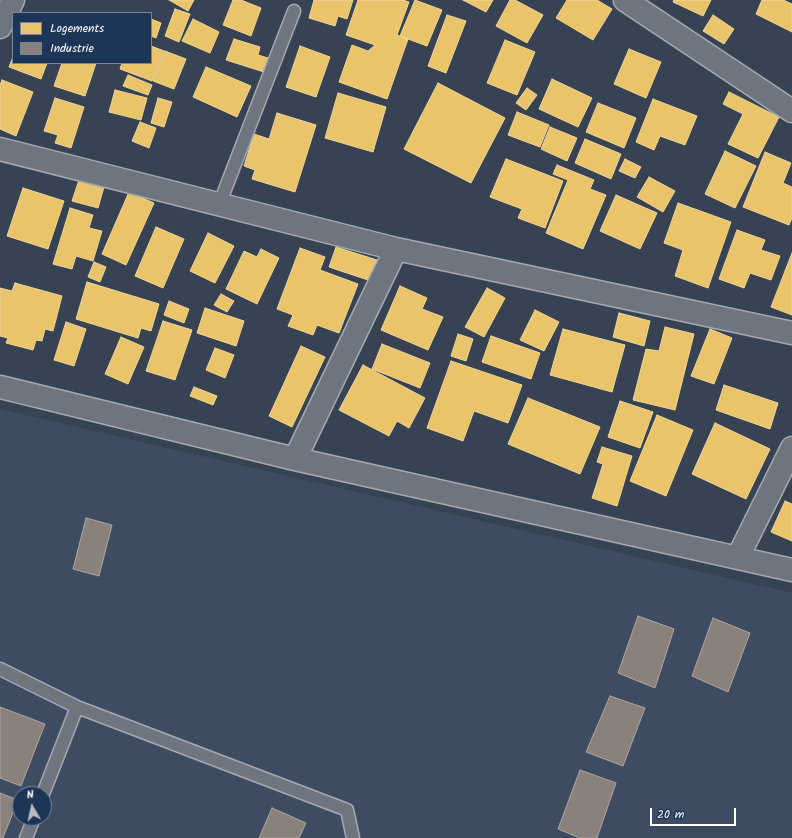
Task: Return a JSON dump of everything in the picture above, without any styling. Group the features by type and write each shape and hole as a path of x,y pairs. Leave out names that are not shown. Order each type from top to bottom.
{"street":[{"path":"0,27 13,0"},
{"path":"625,0 792,111"},
{"path":"0,149 396,249 792,333"},
{"path":"295,459 396,249"},
{"path":"0,387 295,459 792,570"},
{"path":"738,557 792,448"}],"lane":[{"path":"218,205 294,11"},
{"path":"0,669 77,707 346,810 353,838"},
{"path":"46,786 77,707"},
{"path":"26,838 31,826"}],"shaded area":[{"path":"0,409 792,593 792,838 0,838"}],"building: Logements":[{"path":"169,0 194,0 188,11"},
{"path":"233,0 241,0 261,8 251,36 223,25"},
{"path":"314,0 353,0 347,19 338,16 335,26 309,18"},
{"path":"358,0 403,0 409,2 397,35 408,39 387,99 339,82 352,45 368,51 375,45 346,35"},
{"path":"415,0 442,10 427,46 400,36"},
{"path":"463,0 493,0 486,12"},
{"path":"510,0 515,0 543,15 527,43 496,26"},
{"path":"567,0 597,0 612,9 593,40 556,18"},
{"path":"674,0 711,0 703,16 673,2"},
{"path":"762,0 783,0 792,4 792,32 756,14"},
{"path":"175,9 190,14 179,42 165,36"},
{"path":"447,15 466,21 446,73 428,66"},
{"path":"713,15 734,29 724,44 703,31"},
{"path":"152,19 161,23 156,38 152,36"},
{"path":"193,19 219,32 210,53 182,41"},
{"path":"234,39 260,47 258,55 268,58 264,72 226,60"},
{"path":"505,40 535,52 517,95 487,83"},
{"path":"152,46 164,51 152,81 120,69 122,64 152,64"},
{"path":"300,46 330,57 316,97 286,87"},
{"path":"629,49 661,62 646,98 614,84"},
{"path":"165,51 186,59 174,89 153,81"},
{"path":"12,60 12,64 47,64 41,79 9,67"},
{"path":"62,64 96,64 85,96 54,86"},
{"path":"206,67 251,86 237,117 193,97"},
{"path":"128,75 152,85 148,95 123,86"},
{"path":"552,79 592,98 578,127 539,109"},
{"path":"2,80 33,92 16,136 0,129 0,85"},
{"path":"438,83 505,118 471,183 404,149"},
{"path":"527,88 537,95 526,110 516,103"},
{"path":"115,90 147,98 141,120 109,112"},
{"path":"729,92 779,117 758,158 728,144 743,114 723,104"},
{"path":"338,93 386,107 373,152 325,138"},
{"path":"55,98 84,107 71,148 55,143 58,135 44,131"},
{"path":"158,98 172,102 164,127 151,123"},
{"path":"653,99 697,116 685,145 660,136 654,150 636,142"},
{"path":"598,103 636,118 624,148 586,132"},
{"path":"517,112 549,125 540,147 508,135"},
{"path":"277,113 316,125 295,192 252,179 255,170 244,166 254,134 269,139"},
{"path":"140,122 156,128 149,148 132,141"},
{"path":"550,127 577,138 567,161 541,149"},
{"path":"585,139 621,154 611,179 575,163"},
{"path":"725,151 756,166 735,208 705,194"},
{"path":"765,152 791,163 783,183 792,187 792,218 789,225 743,207"},
{"path":"506,159 563,181 545,228 518,218 522,209 490,197"},
{"path":"625,159 641,167 635,178 619,171"},
{"path":"557,165 594,180 590,189 606,195 583,249 546,233 568,180 553,174"},
{"path":"649,177 675,191 663,212 637,197"},
{"path":"79,180 104,187 98,208 72,201"},
{"path":"23,188 64,201 48,249 7,236"},
{"path":"129,192 154,203 126,265 102,254"},
{"path":"616,195 657,213 640,249 600,231"},
{"path":"678,203 731,222 708,288 675,276 683,250 664,243"},
{"path":"70,208 93,215 89,228 102,231 93,261 76,256 72,269 53,264"},
{"path":"156,227 184,239 163,288 135,276"},
{"path":"737,230 765,240 761,250 780,256 771,280 750,273 744,288 719,279"},
{"path":"208,233 234,246 215,283 190,271"},
{"path":"336,247 377,260 371,281 329,267"},
{"path":"300,248 325,257 320,270 358,284 339,333 317,325 313,335 288,326 293,315 277,309"},
{"path":"261,249 279,258 257,304 226,289 244,251 257,257"},
{"path":"792,253 792,315 771,307"},
{"path":"94,262 106,267 100,282 88,277"},
{"path":"87,282 159,304 151,331 141,328 138,338 76,319"},
{"path":"15,283 62,296 53,331 45,329 42,341 36,340 33,350 6,343 8,338 0,336 0,288 12,291"},
{"path":"400,286 427,298 422,309 443,317 428,350 381,330"},
{"path":"487,288 505,298 484,337 465,327"},
{"path":"221,294 234,301 227,312 214,305"},
{"path":"169,301 189,309 184,323 164,315"},
{"path":"205,308 244,321 236,346 197,333"},
{"path":"535,310 559,322 544,351 520,340"},
{"path":"619,313 650,321 644,346 613,337"},
{"path":"163,321 192,330 175,380 146,371"},
{"path":"66,322 86,329 74,366 54,360"},
{"path":"665,327 694,334 675,410 633,400 646,349 659,351"},
{"path":"563,329 625,345 612,392 550,375"},
{"path":"710,329 732,338 714,384 691,376"},
{"path":"458,334 473,339 466,361 451,356"},
{"path":"491,336 540,353 531,379 482,362"},
{"path":"121,337 144,347 128,384 105,374"},
{"path":"382,344 430,363 420,388 372,369"},
{"path":"301,346 325,357 292,427 269,416"},
{"path":"215,348 234,355 225,378 206,370"},
{"path":"451,361 522,385 508,423 474,411 463,441 427,428"},
{"path":"363,365 425,398 409,428 397,421 389,436 339,410"},
{"path":"724,385 778,403 770,429 716,410"},
{"path":"194,387 217,396 213,405 190,396"},
{"path":"528,398 600,427 580,474 508,444"},
{"path":"620,401 653,412 640,448 608,437"},
{"path":"657,415 693,430 666,496 630,481"},
{"path":"715,423 770,449 746,499 692,474"},
{"path":"602,447 632,456 617,506 592,498 603,464 597,462"},
{"path":"785,501 792,504 792,541 771,532"}],"building: Industrie":[{"path":"86,518 112,525 99,576 73,569"},
{"path":"638,616 674,629 655,688 618,673"},
{"path":"713,618 750,633 728,692 692,676"},
{"path":"610,696 645,708 623,766 586,752"},
{"path":"0,707 45,724 21,786 0,778"},
{"path":"580,770 616,783 597,838 580,838 558,829"},
{"path":"0,793 12,798 12,815 3,838 0,838"},
{"path":"272,808 306,823 299,838 259,838"}]}
